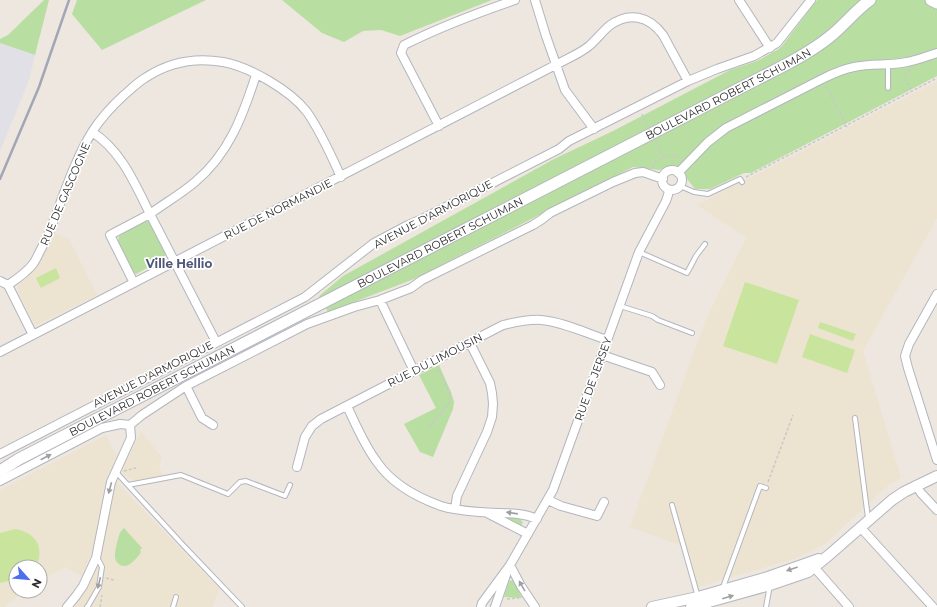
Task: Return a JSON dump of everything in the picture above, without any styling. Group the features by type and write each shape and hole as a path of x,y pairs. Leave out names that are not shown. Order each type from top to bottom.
{"main road":[{"name":"BOULEVARD ROBERT SCHUMAN","path":"0,471 19,459 792,62 819,45 870,0"},
{"path":"931,0 937,3"}],"street":[{"path":"439,126 401,53 404,45 452,23 515,0"},
{"path":"534,0 564,90 594,129"},
{"path":"739,0 770,48 777,44 811,0"},
{"name":"RUE DE NORMANDIE","path":"0,352 571,58 588,47 608,27 622,18 633,17 643,19 652,23 658,28 664,35 688,81"},
{"name":"AVENUE D'ARMORIQUE","path":"1,451 305,296 374,243 408,225 559,149 569,141 688,81 754,56 770,48"},
{"path":"678,173 708,142 726,128 822,79 853,67 872,64 907,62 924,58 937,52"},
{"name":"RUE DE GASCOGNE","path":"8,285 19,278 34,263 47,237 82,151 92,132 114,104 138,82 157,70 174,63 204,60 218,61 248,70 274,84 291,96 306,112 320,133 341,176"},
{"path":"134,283 110,235 150,214 181,194 212,166 225,148 239,123 256,75"},
{"path":"92,132 115,152 129,171 216,342"},
{"path":"672,171 678,173 682,181 680,186 675,190 669,190 664,186 662,181 664,176 672,171"},
{"path":"0,481 102,428 120,424 130,425 142,415 186,386 307,324 411,288 422,280 482,249 494,245 613,182 643,172 663,179"},
{"name":"RUE DE JERSEY","path":"481,607 482,603 510,565 553,490 639,252 666,201 669,190"},
{"path":"0,281 8,285 33,335"},
{"path":"937,294 909,344 906,356 908,368 937,460"},
{"path":"380,300 414,371"},
{"name":"RUE DU LIMOUSIN","path":"297,467 305,437 312,426 321,419 503,325 527,320 541,320 556,323 607,340"},
{"path":"456,509 457,496 487,432 492,417 493,404 490,383 470,342"},
{"path":"602,355 652,372 660,385"},
{"path":"186,386 202,418 213,425"},
{"path":"347,406 376,462 389,477 413,494 441,506 486,513 505,512 529,516 537,519"},
{"path":"67,607 83,586 95,555 111,482 131,438 130,425"},
{"path":"696,603 722,590 808,572 892,500 916,485 937,476"},
{"path":"916,485 921,493 937,510"},
{"path":"548,500 561,506 597,516 604,502"},
{"path":"486,513 528,534"},
{"path":"864,524 933,607"},
{"path":"652,607 696,603 769,581 829,555"},
{"path":"510,565 521,586 535,607"},
{"name":"RUE DE JERSEY","path":"495,607 510,565"},
{"path":"814,567 849,607"}],"lane":[{"path":"888,64 888,88"},
{"path":"680,186 694,192 708,194 741,181"},
{"path":"708,194 711,198"},
{"path":"639,252 688,273 696,256 705,244"},
{"path":"620,306 652,316 658,320 692,333"},
{"path":"855,418 864,524"},
{"path":"116,471 183,546 242,607"},
{"path":"128,485 181,475 228,494 240,482 246,481 285,496 290,485"},
{"path":"722,590 760,486 766,488"},
{"path":"672,505 696,603"},
{"path":"88,607 99,587 102,567 95,555"},
{"path":"766,607 769,581"},
{"path":"173,607 176,597"}],"path":[{"path":"909,69 904,80 912,91"},
{"path":"741,181 937,78"},
{"path":"822,79 846,126"},
{"path":"641,112 664,157"},
{"path":"653,168 656,161 668,155 676,156 682,160"},
{"path":"429,426 449,404 450,393 434,361"},
{"path":"116,471 125,471 136,468"},
{"path":"104,578 114,580"}],"shaded area":[{"path":"0,43 35,55 29,80 0,151"},
{"path":"937,81 937,218 863,351 901,478 891,483 825,544 797,558 691,589 693,586 682,546 630,527 706,319 746,238 697,205"},
{"path":"54,233 69,239 97,295 37,325 33,322 19,294 18,287 38,265"},
{"path":"141,431 162,458 159,466 163,476 134,480 124,475 121,471"},
{"path":"106,435 117,456 105,485 94,545 82,576 65,567 48,577 48,559 8,559 8,599 14,599 5,607 0,607 0,490"},
{"path":"116,481 219,589 213,607 74,607 87,589 98,564"}],"green space":[{"path":"44,0 49,0 35,55 0,43 0,39 8,35"},
{"path":"77,0 206,0 102,50 72,14"},
{"path":"282,0 492,0 400,36 381,30 363,31 344,42 322,33"},
{"path":"817,0 937,0 937,76 751,173 744,173 710,189 695,189 676,165 659,170 633,167 414,279 328,312 319,296 343,276 554,159 613,131 730,70 757,61 777,50 782,46"},
{"path":"146,221 149,222 166,254 164,259 136,274 131,270 118,241 119,236"},
{"path":"56,268 60,278 41,288 36,278"},
{"path":"745,282 799,300 777,364 723,346"},
{"path":"820,322 856,334 853,341 818,328"},
{"path":"810,334 855,350 847,373 802,357"},
{"path":"439,365 454,402 453,409 433,457 420,452 404,424 436,408 419,375"},
{"path":"504,516 517,518 523,522 521,526 517,525 503,518"},
{"path":"124,528 142,548 140,550 140,554 135,560 124,566 117,563 115,556 119,535"},
{"path":"15,529 33,537 39,547 39,559 8,559 8,581 0,583 0,533"},
{"path":"513,580 522,598 504,597 509,581"}],"railway":[{"path":"0,179 39,87 69,0"}],"district":[{"name":"Ville Hellio","path":"179,264"}]}
